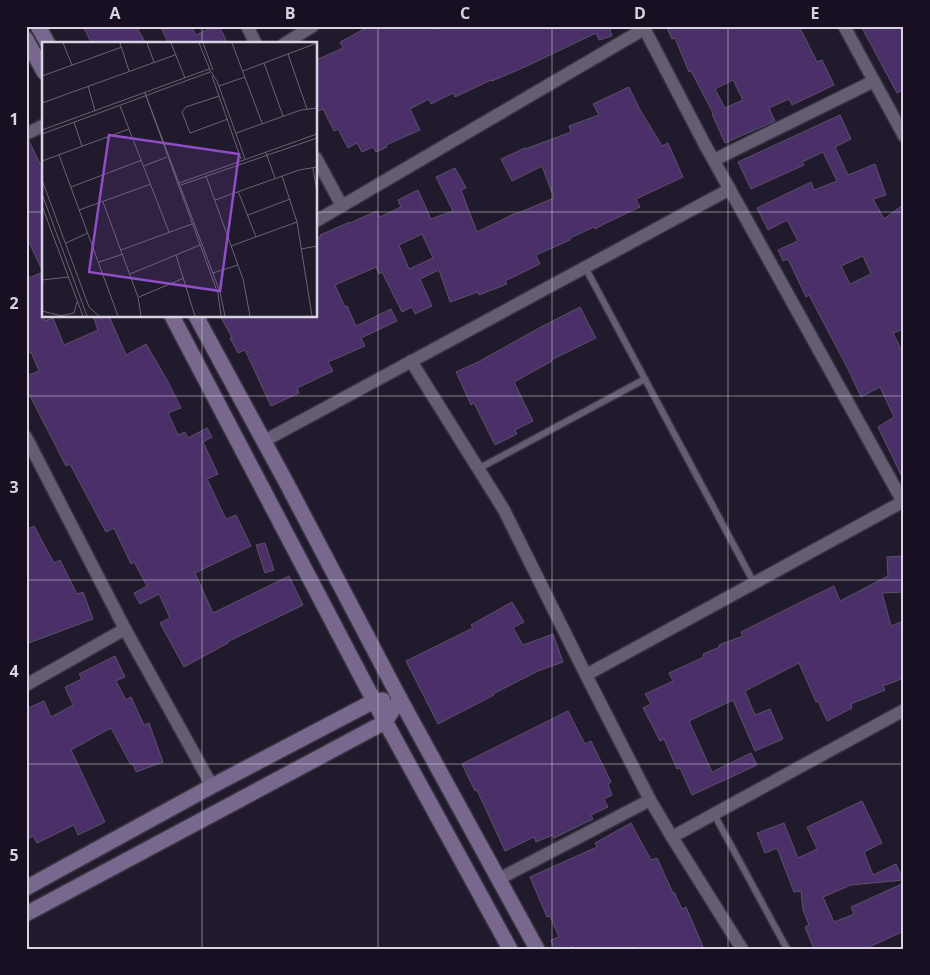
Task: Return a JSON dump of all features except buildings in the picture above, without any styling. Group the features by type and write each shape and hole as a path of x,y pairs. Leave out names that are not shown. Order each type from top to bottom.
{"street":[{"path":"38,26 47,42"},
{"path":"246,26 255,42"},
{"path":"287,42 313,26"},
{"path":"844,26 904,136"},
{"path":"318,220 643,27 714,160 903,501 586,675"},
{"path":"26,39 42,68"},
{"path":"714,160 874,81"},
{"path":"26,134 42,126"},
{"path":"318,162 342,206"},
{"path":"264,441 730,189"},
{"path":"173,318 385,722 510,949"},
{"path":"197,318 400,699 537,949"},
{"path":"411,361 504,510 650,800 742,949"},
{"path":"26,437 126,629 212,786"},
{"path":"26,685 126,629"},
{"path":"30,887 212,786 374,701 400,699"},
{"path":"26,914 385,722 400,699"},
{"path":"672,837 904,710"},
{"path":"499,879 650,800"}],"lane":[{"path":"585,268 754,583"},
{"path":"478,469 645,380"},
{"path":"714,814 788,949"}]}
